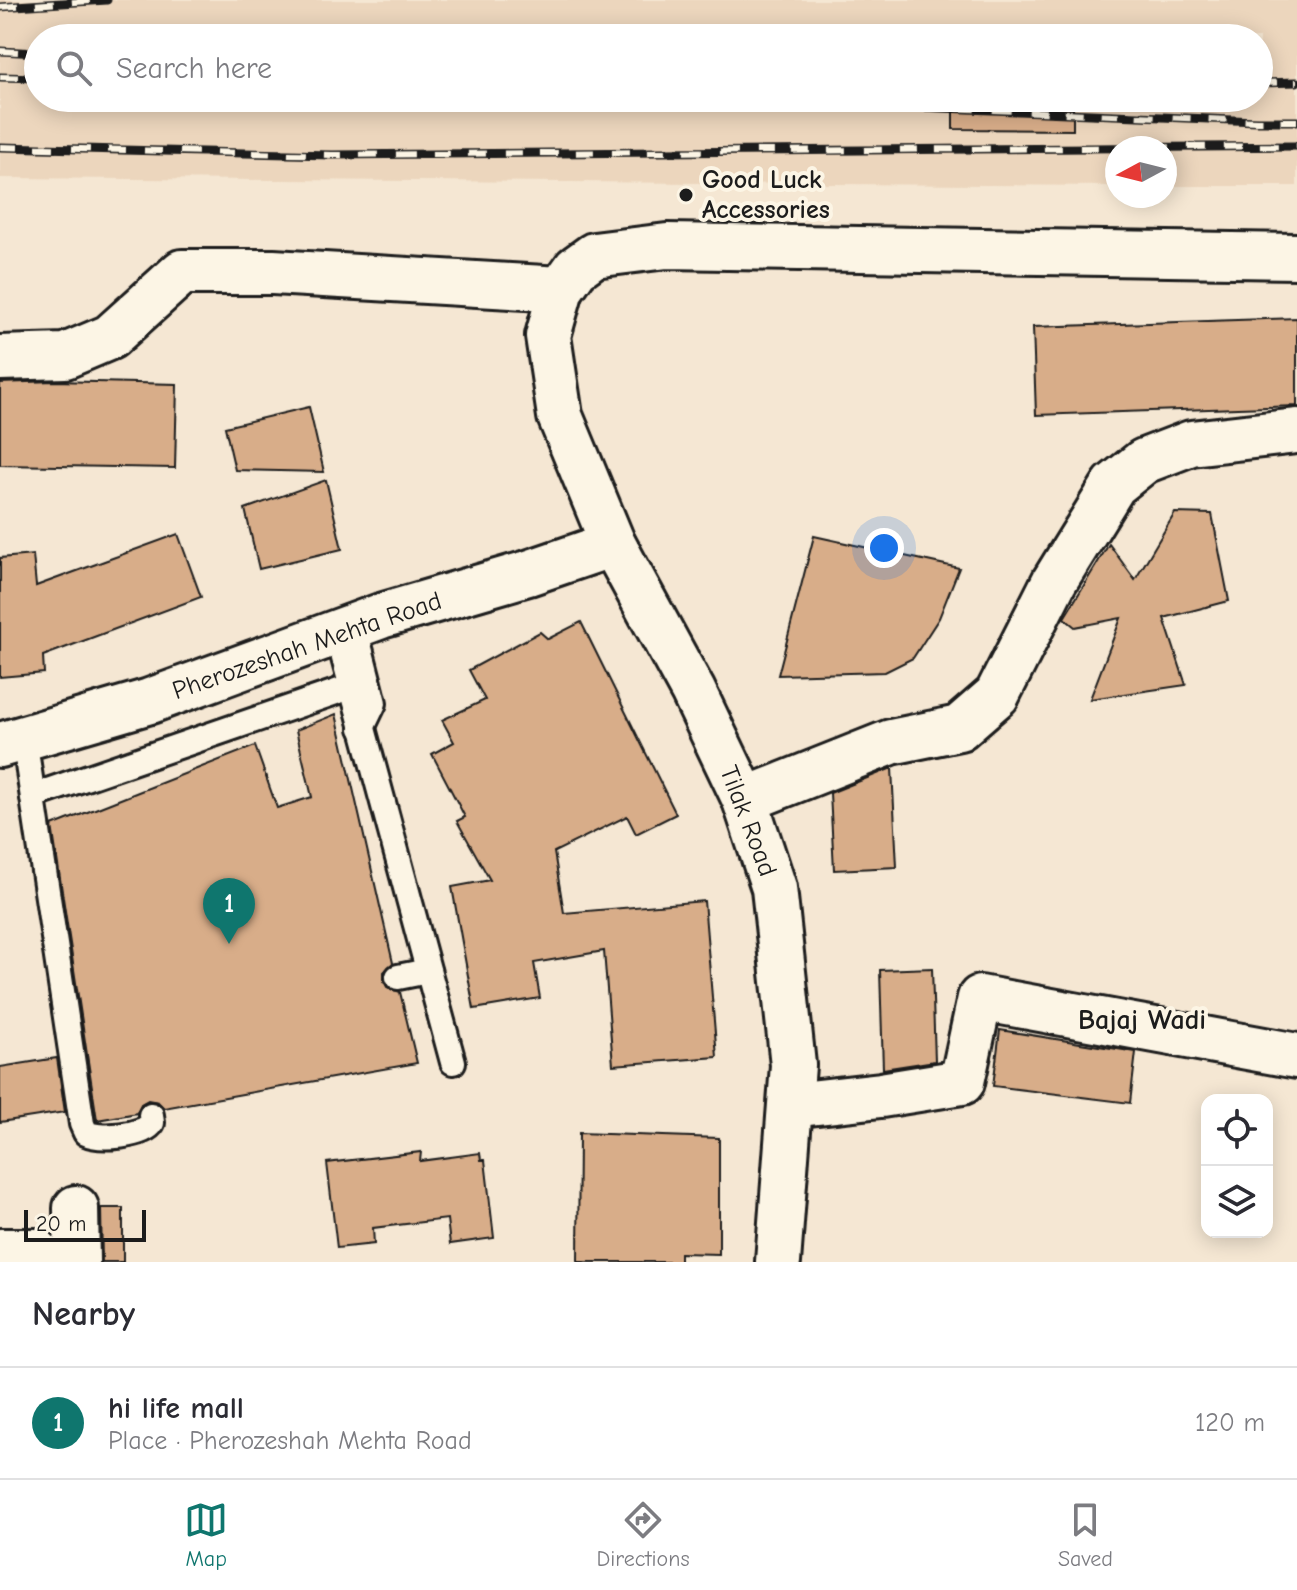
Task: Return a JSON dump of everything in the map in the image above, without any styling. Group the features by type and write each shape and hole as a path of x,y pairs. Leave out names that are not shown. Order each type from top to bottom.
{"street":[{"path":"0,358 65,356 110,337 182,272 273,272 561,289 576,268 594,255 667,246 1297,256"},
{"name":"Tilak Road","path":"561,289 548,336 560,416 613,544 693,691 745,800 774,888 793,1065 778,1262"},
{"path":"745,800 891,742 959,728 997,695 1054,582 1114,485 1144,461 1191,443 1297,431"},
{"name":"Pherozeshah Mehta Road","path":"12,742 150,701 346,629 613,544"},
{"path":"791,1105 962,1082 980,998 1297,1056"},
{"path":"76,1208 77,1262"},
{"path":"0,1251 36,1251 47,1262"}],"lane":[{"path":"346,629 360,684 362,728 453,1062"},
{"path":"33,796 360,684"},
{"path":"12,742 33,796 82,1124 86,1133 100,1137 144,1131 152,1123 151,1115"},
{"path":"398,977 428,971"}],"shaded area":[{"path":"0,0 1297,0 1297,186 1177,186 1177,136 1105,136 1105,186 0,178"}],"building":[{"path":"953,112 1073,112 1073,130 953,129"},
{"path":"1297,318 1297,406 1036,415 1033,327"},
{"path":"0,383 177,384 175,468 0,465"},
{"path":"309,407 324,472 235,470 225,427"},
{"path":"326,480 342,549 259,569 245,509"},
{"path":"1175,513 1212,514 1229,601 1164,618 1186,685 1090,699 1121,618 1075,627 1064,618 1109,544 1135,580"},
{"path":"178,534 201,597 43,656 44,673 0,677 0,558 33,555 36,586"},
{"path":"814,536 959,568 939,618 913,658 885,672 778,675"},
{"path":"581,622 676,814 636,834 627,816 554,852 564,913 704,901 717,1057 613,1065 604,951 534,963 540,998 474,1009 452,887 490,880 457,821 465,817 432,754 454,742 442,720 485,700 469,670 540,632 548,639"},
{"path":"336,714 393,963 384,972 384,981 387,987 400,992 417,1063 164,1108 158,1102 148,1100 141,1104 137,1113 97,1120 52,826 255,746 277,808 312,797 296,730"},
{"path":"892,768 897,867 834,870 830,793"},
{"path":"932,968 935,1061 883,1069 880,970"},
{"path":"1000,1030 1136,1052 1130,1103 993,1086"},
{"path":"57,1058 65,1112 0,1122 0,1067"},
{"path":"579,1133 719,1138 719,1254 680,1253 680,1262 578,1262"},
{"path":"421,1152 420,1161 480,1153 481,1160 485,1160 494,1238 450,1244 447,1219 373,1228 374,1244 337,1248 327,1163"},
{"path":"101,1208 123,1208 123,1262 102,1262"}],"railway":[{"path":"0,7 107,0"},
{"path":"0,51 24,52"},
{"path":"0,77 24,78"},
{"path":"1273,83 1297,82"},
{"path":"1041,112 1297,121"},
{"path":"0,147 332,155 1297,146"}],"place":[{"name":"Good Luck Accessories","path":"686,195"},
{"name":"hi life mall","path":"229,944"}],"district":[{"name":"Bajaj Wadi","path":"1142,1020"}]}
